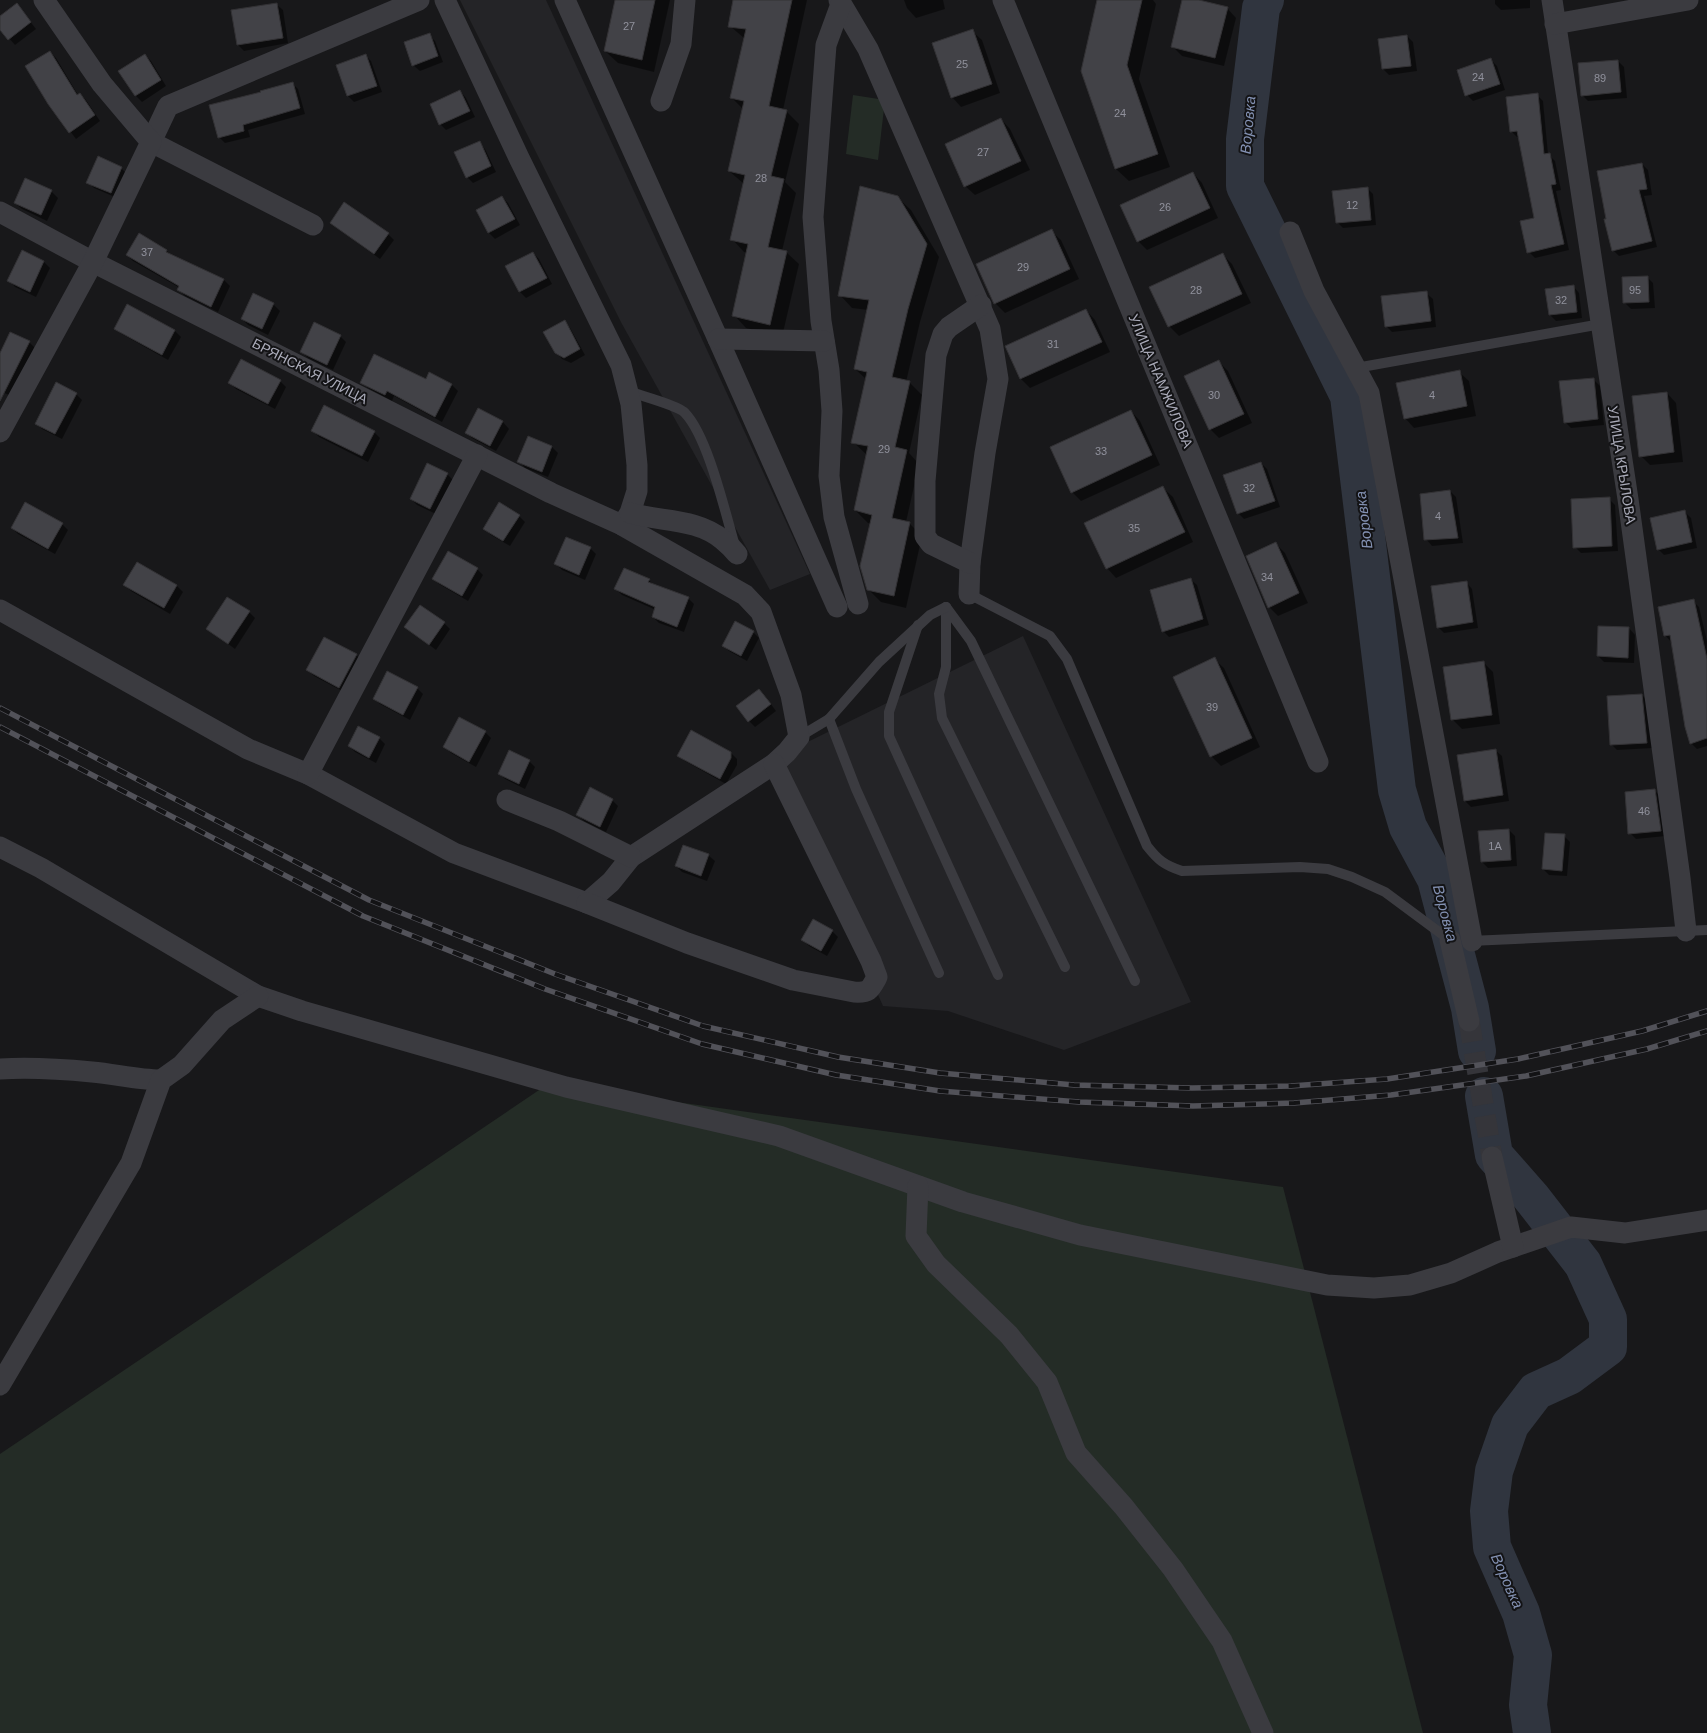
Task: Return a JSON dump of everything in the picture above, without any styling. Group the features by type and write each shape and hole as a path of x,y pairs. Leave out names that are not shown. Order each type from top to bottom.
{"street":[{"path":"44,0 102,84 151,142 313,225"},
{"path":"0,432 93,262 168,106 419,0"},
{"path":"445,0 519,158 621,365 631,404 637,465 637,491 626,519"},
{"path":"565,0 837,607"},
{"path":"661,101 681,44 685,0"},
{"name":"УЛИЦА НАМЖИЛОВА","path":"1003,0 1318,762"},
{"name":"УЛИЦА КРЫЛОВА","path":"1552,0 1645,625 1686,931"},
{"path":"1556,24 1688,0"},
{"path":"840,2 868,49 990,329 998,379 985,453 970,563 968,594"},
{"path":"840,2 826,45 813,217 821,321 829,370 832,411 829,476 834,517 858,604"},
{"name":"БРЯНСКАЯ УЛИЦА","path":"0,212 93,262 477,454 551,494 626,519"},
{"path":"1290,232 1314,291 1369,392 1464,940 1469,1021"},
{"path":"970,563 930,544 925,536 926,481 936,355 943,334 949,327 981,305"},
{"path":"718,339 824,341"},
{"path":"308,774 477,454"},
{"path":"626,519 647,518 678,521 701,527 722,539 737,554"},
{"path":"587,903 611,882 631,857 774,764 799,737 791,695 761,612 745,595 626,519"},
{"path":"0,610 248,749 308,774 454,853 687,943 793,980 854,992 863,992 870,989 877,977 871,961 774,764"},
{"path":"507,800 559,821 631,857"},
{"path":"0,847 41,868 258,996 311,1014 566,1087 779,1136 963,1202 1080,1235 1327,1285 1374,1288 1410,1285 1451,1273 1513,1246 1571,1227 1625,1233 1707,1220"},
{"path":"0,1385 131,1163 161,1080 182,1065 222,1020 258,996"},
{"path":"0,1069 30,1067 161,1080"},
{"path":"1492,1157 1513,1246"},
{"path":"918,1186 916,1236 936,1264 1009,1334 1047,1382 1076,1453 1124,1507 1173,1569 1222,1642 1263,1733"}],"lane":[{"path":"1356,368 1601,324"},
{"path":"628,391 684,411 697,431 710,464 737,554"},
{"path":"968,594 1050,636 1060,648 1147,846 1157,859 1169,866 1182,871 1300,867 1328,869 1352,877 1385,892 1464,940 1707,930"},
{"path":"799,737 830,719 879,662 918,625 930,615 946,606"},
{"path":"946,606 946,668 939,694 942,718 1065,967"},
{"path":"946,606 971,641 1135,981"},
{"path":"918,625 889,712 889,736 998,975"},
{"path":"830,719 856,789 939,973"}],"shaded area":[{"path":"460,0 546,0 810,574 770,590 622,324"},
{"path":"853,95 885,100 878,160 846,154"},
{"path":"1023,636 1191,1002 1064,1050 948,1011 883,1006 773,759"},
{"path":"548,1084 1283,1187 1423,1733 0,1733 0,1454"}],"building":[{"path":"615,0 655,0 642,60 604,51"},
{"path":"733,0 792,0 769,106 787,110 771,176 784,179 768,247 787,251 770,325 732,316 748,244 730,240 745,175 728,171 744,101 730,98 746,29 728,27"},
{"path":"1097,0 1142,0 1127,65 1158,154 1115,169 1081,71"},
{"path":"1182,0 1199,0 1228,7 1215,58 1171,47"},
{"path":"17,3 31,22 8,40 0,30 0,16"},
{"path":"277,3 283,38 237,45 231,10"},
{"path":"973,29 992,84 951,98 932,43"},
{"path":"430,33 438,56 412,66 404,42"},
{"path":"1407,35 1411,66 1382,69 1378,39"},
{"path":"50,51 77,95 80,93 95,115 69,133 48,104 25,66"},
{"path":"145,54 161,80 135,96 118,71"},
{"path":"366,54 377,86 347,96 336,65"},
{"path":"1491,58 1500,84 1465,96 1457,70"},
{"path":"1618,60 1621,92 1581,96 1578,63"},
{"path":"293,82 300,108 243,125 244,131 218,138 209,105"},
{"path":"460,90 470,111 439,125 430,104"},
{"path":"1538,93 1544,154 1550,153 1556,184 1551,185 1564,244 1527,253 1520,221 1534,218 1517,131 1510,132 1506,97"},
{"path":"1001,118 1021,161 964,187 945,144"},
{"path":"480,141 491,166 466,178 454,152"},
{"path":"98,156 122,167 111,193 86,183"},
{"path":"1642,163 1647,189 1639,190 1652,241 1612,251 1604,219 1606,219 1597,171"},
{"path":"1193,172 1210,208 1137,242 1120,205"},
{"path":"25,178 52,190 41,215 14,203"},
{"path":"860,186 898,196 927,244 908,309 892,377 910,381 895,447 907,450 892,518 910,522 894,596 867,590 860,566 872,515 854,510 868,446 851,443 867,372 854,369 869,300 838,296"},
{"path":"1368,187 1371,220 1336,223 1332,191"},
{"path":"502,196 515,219 488,233 476,210"},
{"path":"344,202 389,233 374,254 330,223"},
{"path":"1052,229 1070,269 994,304 976,264"},
{"path":"139,233 167,250 166,252 224,279 211,307 177,290 179,286 126,255"},
{"path":"22,250 44,261 30,292 7,281"},
{"path":"533,252 547,278 519,292 505,266"},
{"path":"1223,253 1242,294 1168,327 1149,287"},
{"path":"1648,276 1649,302 1623,303 1622,277"},
{"path":"1574,285 1577,312 1549,315 1545,289"},
{"path":"1427,291 1431,321 1385,327 1381,296"},
{"path":"253,293 274,303 262,329 241,319"},
{"path":"127,304 175,330 162,355 114,329"},
{"path":"1086,309 1102,342 1020,379 1005,346"},
{"path":"565,320 580,349 564,358 555,353 543,332"},
{"path":"314,322 341,335 327,365 300,352"},
{"path":"10,332 30,341 0,401 0,353"},
{"path":"374,354 426,379 429,372 452,384 435,417 387,391 385,395 360,383"},
{"path":"241,359 281,380 268,404 228,383"},
{"path":"1219,360 1244,414 1209,430 1184,376"},
{"path":"1460,370 1467,406 1404,419 1396,383"},
{"path":"1594,378 1598,419 1564,423 1559,381"},
{"path":"56,382 77,393 55,434 35,424"},
{"path":"1667,392 1674,452 1639,457 1632,396"},
{"path":"324,405 375,431 362,456 311,431"},
{"path":"478,408 503,421 490,446 465,433"},
{"path":"1131,410 1152,455 1071,493 1050,447"},
{"path":"528,436 552,446 542,472 517,462"},
{"path":"1261,462 1275,501 1237,514 1223,475"},
{"path":"427,463 448,473 430,509 410,499"},
{"path":"1163,486 1185,532 1106,569 1084,523"},
{"path":"1450,490 1458,538 1424,540 1420,494"},
{"path":"1610,497 1612,546 1573,548 1571,499"},
{"path":"25,502 63,523 48,549 11,528"},
{"path":"499,502 520,515 503,541 483,529"},
{"path":"1685,510 1692,542 1657,550 1650,518"},
{"path":"566,537 591,547 579,575 554,564"},
{"path":"1276,542 1299,593 1268,608 1246,556"},
{"path":"448,551 478,568 462,596 432,579"},
{"path":"137,562 177,585 164,608 123,585"},
{"path":"624,568 650,579 648,582 689,597 677,627 652,617 655,607 614,589"},
{"path":"1191,578 1203,619 1162,632 1150,590"},
{"path":"1467,581 1473,622 1437,628 1431,586"},
{"path":"227,597 250,611 228,644 206,629"},
{"path":"1694,599 1707,659 1707,738 1690,744 1685,727 1670,635 1664,636 1658,607"},
{"path":"420,605 445,622 429,645 404,627"},
{"path":"735,621 754,631 741,656 722,646"},
{"path":"1598,626 1629,627 1628,658 1597,656"},
{"path":"324,637 357,654 339,688 306,670"},
{"path":"1215,657 1252,738 1210,757 1173,677"},
{"path":"1484,661 1492,715 1451,720 1443,667"},
{"path":"387,671 418,687 403,715 373,699"},
{"path":"759,689 771,704 748,722 736,706"},
{"path":"1642,694 1647,743 1610,745 1607,696"},
{"path":"459,717 486,731 469,762 443,747"},
{"path":"358,726 380,737 369,758 348,746"},
{"path":"691,730 731,752 731,758 720,779 677,756"},
{"path":"1496,749 1503,795 1464,801 1457,755"},
{"path":"509,750 530,760 519,784 498,774"},
{"path":"590,787 613,799 600,827 576,815"},
{"path":"1655,789 1661,831 1628,834 1625,792"},
{"path":"1509,829 1511,860 1481,862 1478,831"},
{"path":"1545,833 1565,834 1562,871 1542,869"},
{"path":"683,845 709,854 701,876 675,866"},
{"path":"813,919 833,930 821,951 801,940"}],"waterway":[{"name":"Воровка","path":"1265,0 1261,8 1245,139 1245,186 1349,396 1397,790 1408,827 1436,879 1470,1008 1477,1051"},
{"name":"Воровка","path":"1484,1096 1494,1155 1531,1197 1583,1264 1608,1319 1608,1347 1569,1376 1536,1391 1510,1425 1494,1471 1489,1511 1492,1547 1521,1613 1533,1655 1528,1705 1532,1733"}],"tunnel":[{"path":"1469,1021 1492,1157"}],"railway":[{"path":"0,708 369,900 555,974 703,1026 838,1057 940,1073 1074,1085 1192,1088 1291,1086 1387,1079 1518,1059 1642,1031 1707,1011"},
{"path":"0,727 363,916 545,989 702,1044 836,1075 940,1091 1079,1102 1193,1106 1294,1103 1391,1095 1526,1076 1647,1049 1707,1031"}]}
